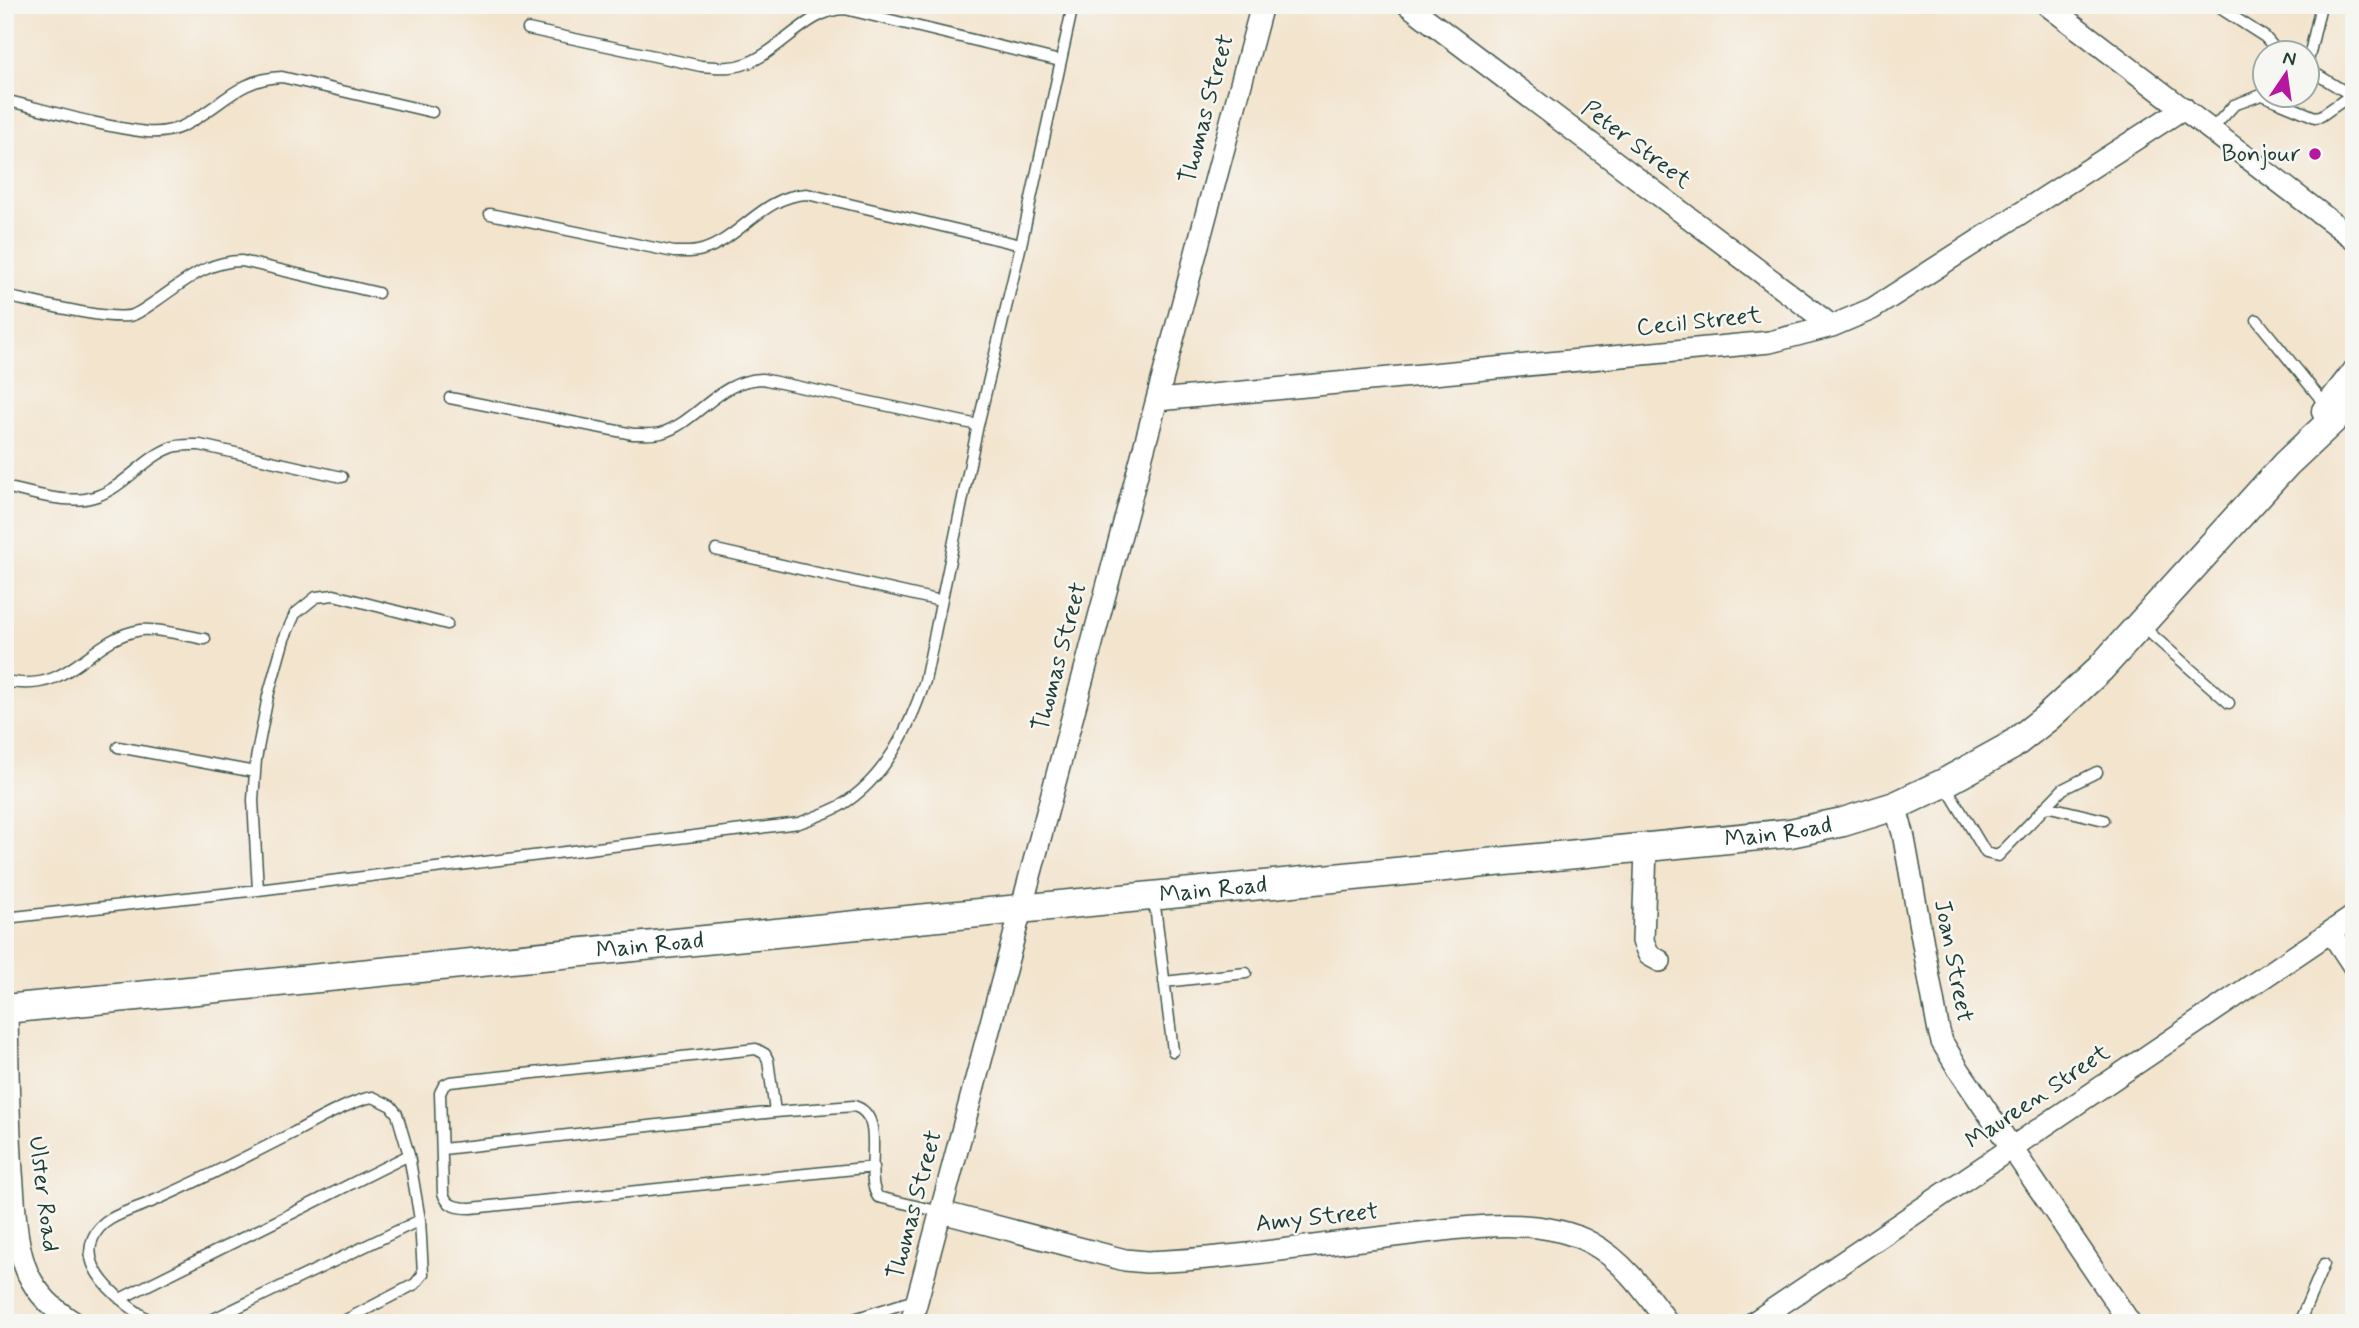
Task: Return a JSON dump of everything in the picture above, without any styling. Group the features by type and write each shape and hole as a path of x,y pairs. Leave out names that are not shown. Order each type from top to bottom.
{"main road":[{"name":"Main Road","path":"6,1009 1790,833 1843,822 1895,806 1944,783 2011,747 2048,717 2142,626 2341,404 2354,375"}],"street":[{"name":"Thomas Street","path":"911,1323 1262,5"},
{"name":"Peter Street","path":"1408,5 1832,326"},
{"path":"2047,5 2354,239"},
{"name":"Cecil Street","path":"1158,400 1770,342 1832,326 1872,309 2184,108"},
{"name":"Joan Street","path":"1895,806 1903,834 1933,1006 1942,1042 2130,1323"},
{"path":"1646,847 1643,942 1649,954 1660,961"},
{"name":"Maureen Street","path":"1753,1323 2354,916"},
{"path":"2331,932 2354,967"},
{"name":"Ulster Road","path":"6,1009 9,1138 20,1243 28,1272 41,1295 75,1323"},
{"name":"Amy Street","path":"942,1212 1125,1260 1147,1262 1483,1226 1544,1229 1570,1234 1591,1242 1611,1256 1638,1283 1668,1323"}],"lane":[{"path":"5,918 258,890 799,823 827,812 855,795 875,776 897,747 912,720 925,681 978,425 1021,245 1073,5"},
{"path":"2215,5 2265,38"},
{"path":"2314,38 2321,5"},
{"path":"528,29 701,66 726,68 761,58 822,13 845,9 1060,61"},
{"path":"5,100 129,129 162,132 184,125 249,82 265,77 282,77 432,112"},
{"path":"2295,108 2315,117 2321,116 2352,96 2320,78"},
{"path":"2212,129 2234,105 2250,99"},
{"path":"490,214 674,252 693,252 712,246 780,199 794,194 807,194 1021,245"},
{"path":"5,296 98,314 126,316 139,312 210,266 223,261 242,261 378,293"},
{"path":"2257,320 2341,404"},
{"path":"450,398 633,434 651,435 671,428 731,387 748,379 762,379 978,425"},
{"path":"5,487 60,499 99,496 164,452 184,444 200,445 342,477"},
{"path":"716,550 941,601"},
{"path":"258,890 253,800 255,772 268,696 284,639 295,614 304,604 316,597 334,595 447,624"},
{"path":"2142,626 2229,703"},
{"path":"5,681 30,685 54,679 122,635 145,629 205,639"},
{"path":"118,747 255,772"},
{"path":"1944,783 1986,853 1998,856 2063,789 2097,772"},
{"path":"2046,806 2104,820"},
{"path":"1154,895 1173,1051"},
{"path":"1164,982 1246,973"},
{"path":"775,1112 773,1085 765,1055 751,1049 446,1083 441,1089 439,1102 445,1199 454,1207 464,1208 874,1167"},
{"path":"153,1323 120,1299 100,1275 91,1257 93,1238 106,1221 193,1185 318,1120 368,1098 381,1099 397,1114 409,1155 420,1220 424,1270 422,1277 415,1284 340,1323"},
{"path":"443,1149 775,1112 854,1106 865,1110 870,1117 873,1187 878,1197 942,1212"},
{"path":"120,1299 409,1155"},
{"path":"205,1323 420,1220"},
{"path":"2300,1323 2324,1264"},
{"path":"830,1323 852,1320 918,1299"}],"place":[{"name":"Bonjour","path":"2315,154"}]}
